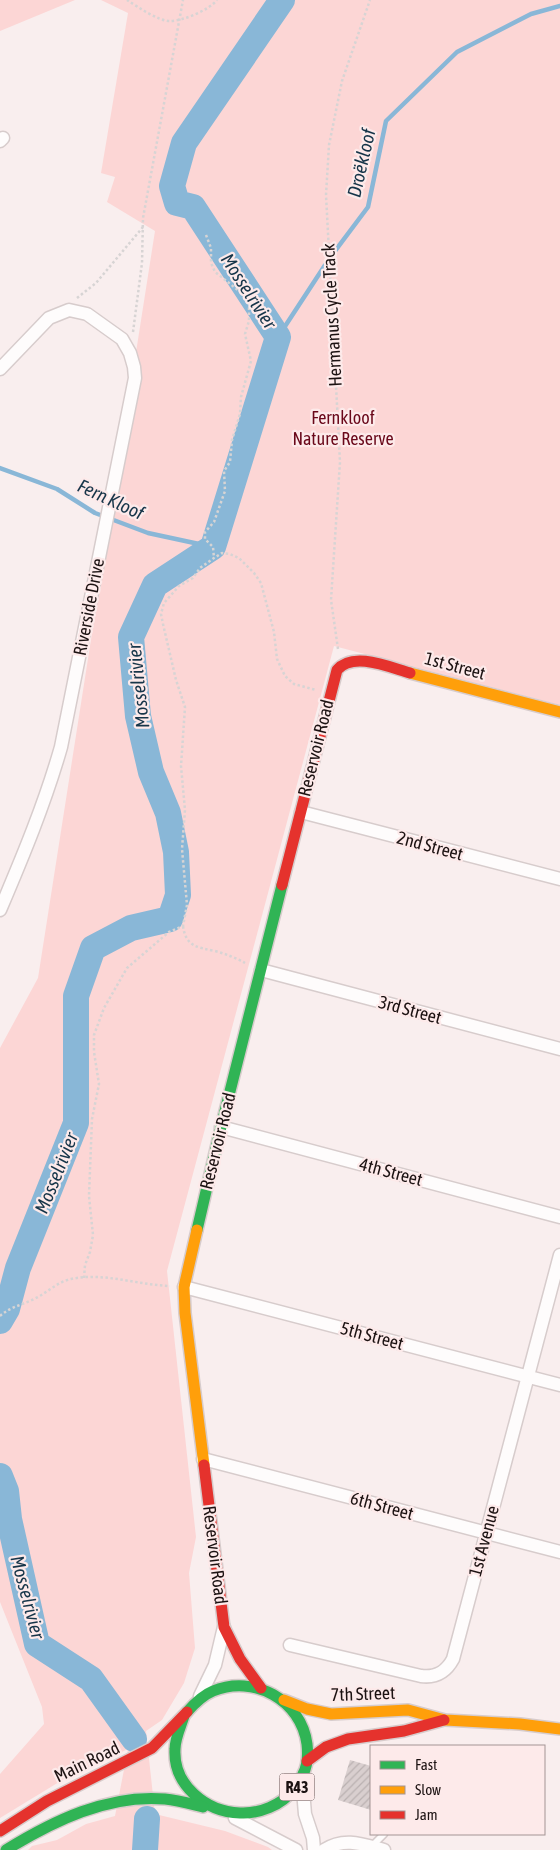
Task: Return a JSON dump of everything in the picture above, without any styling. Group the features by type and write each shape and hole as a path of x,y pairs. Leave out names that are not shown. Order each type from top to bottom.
{"street":[{"name":"Riverside Drive","path":"0,369 49,318 69,310 88,314 122,339 130,353 135,378 56,765 29,842 0,910"},
{"name":"1st Street","path":"341,666 352,660 361,660 560,712"},
{"name":"Reservoir Road","path":"261,1688 240,1659 224,1627 185,1313 184,1287 330,693 335,674 341,666"},
{"name":"2nd Street","path":"301,812 560,879"},
{"name":"3rd Street","path":"261,970 560,1049"},
{"name":"4th Street","path":"222,1128 560,1217"},
{"name":"1st Avenue","path":"290,1645 421,1676 438,1675 444,1671 453,1659 560,1255"},
{"name":"5th Street","path":"184,1287 560,1385"},
{"name":"6th Street","path":"203,1459 560,1552"},
{"name":"Reservoir Road","path":"198,1700 215,1666 224,1627"},
{"name":"Main Road","path":"0,1831 48,1801 152,1748 164,1738 198,1700 228,1686 244,1685 261,1688 282,1699 292,1709 305,1733 308,1747 307,1761 302,1779 286,1801 262,1815 235,1818 219,1814 204,1807 155,1798 123,1801 82,1812 43,1829 6,1850"},
{"name":"7th Street","path":"282,1699 307,1709 331,1714 408,1710 446,1720 520,1724 560,1729"},
{"name":"Main Road","path":"184,1716 174,1744 174,1759 184,1786 193,1798 204,1807"},
{"name":"7th Street","path":"307,1761 326,1747 348,1739 404,1731 446,1720"},
{"path":"302,1779 305,1814 313,1838 314,1850"},
{"path":"235,1818 296,1850"},
{"path":"324,1850 341,1842 378,1848"}],"lane":[{"path":"378,1848 384,1835"}],"path":[{"path":"127,0 151,14 170,21 199,14 217,0"},
{"path":"130,353 142,263 143,226 158,129 183,0"},
{"name":"Hermanus Cycle Track","path":"341,666 331,600 340,462 326,195 329,145 342,81 370,0"},
{"path":"73,300 96,283 143,226"},
{"path":"206,235 211,248 211,263 215,272 249,300 250,311 245,334 251,361 241,397 240,414 232,440 230,462 224,472 225,491 214,522 206,532 205,539 213,547 214,558"},
{"path":"261,970 230,955 198,948 186,939 183,926 187,905 182,849 185,810 181,766 185,707 176,680 161,614 164,603 180,586 193,578 200,568 214,558 222,554 230,554 239,558 261,583 274,632 277,659 284,676 294,684 330,693"},
{"path":"84,1278 85,1265 93,1235 89,1196 92,1119 99,1084 94,1052 94,1035 104,1008 127,968 169,932 183,926"},
{"path":"0,1316 7,1309 35,1299 54,1286 70,1279 111,1278 159,1286 184,1287"}],"green space":[{"path":"0,0 75,0 0,31"},
{"name":"Fernkloof Nature Reserve","path":"101,0 560,0 560,705 334,646 167,1271 196,1537 189,1573 195,1648 184,1683 162,1720 146,1731 155,1814 225,1831 272,1850 28,1850 32,1846 57,1840 86,1824 115,1816 128,1749 64,1779 0,1818 0,1774 44,1724 42,1707 0,1602 0,1048 38,978 155,231 107,202 115,177 101,173 128,13"}],"building":[{"path":"350,1760 370,1766 370,1810 338,1800"}],"waterway":[{"name":"Mosselrivier","path":"0,1321 7,1309 18,1268 76,1123 76,996 93,948 131,928 170,919 178,895 176,852 168,813 151,772 138,716 131,637 155,585 213,547 278,337 193,207 177,203 172,186 184,143 282,0"},
{"name":"Droëkloof","path":"278,337 329,259 368,207 386,121 457,52 531,14 560,6"},
{"name":"Fern Kloof","path":"0,468 57,489 95,513 148,533 213,547"},
{"name":"Mosselrivier","path":"0,1476 6,1491 9,1519 37,1644 91,1679 134,1739"},
{"name":"Mosselrivier","path":"145,1850 147,1819"}],"traffic: fast":[{"path":"197,1230 282,885"},
{"path":"184,1716 175,1745 176,1762 180,1774 194,1794 215,1808 240,1813 270,1808 283,1800 293,1790 302,1776 306,1767 307,1755 307,1744 303,1728 296,1715 285,1703 273,1695 259,1689 244,1686 229,1687 206,1695 187,1712"},
{"path":"6,1850 62,1820 102,1805 144,1799 170,1800 203,1807"}],"traffic: slow":[{"path":"410,673 560,712"},
{"path":"197,1230 184,1287 185,1313 204,1465"},
{"path":"284,1700 307,1709 331,1714 408,1710 445,1720 520,1724 560,1729"}],"traffic: jam":[{"path":"282,885 337,670 344,664 362,661 382,664 410,673"},
{"path":"204,1465 224,1627 240,1659 261,1688"},
{"path":"0,1831 47,1801 152,1748 187,1712"},
{"path":"307,1761 326,1747 348,1739 404,1731 444,1720"}]}
